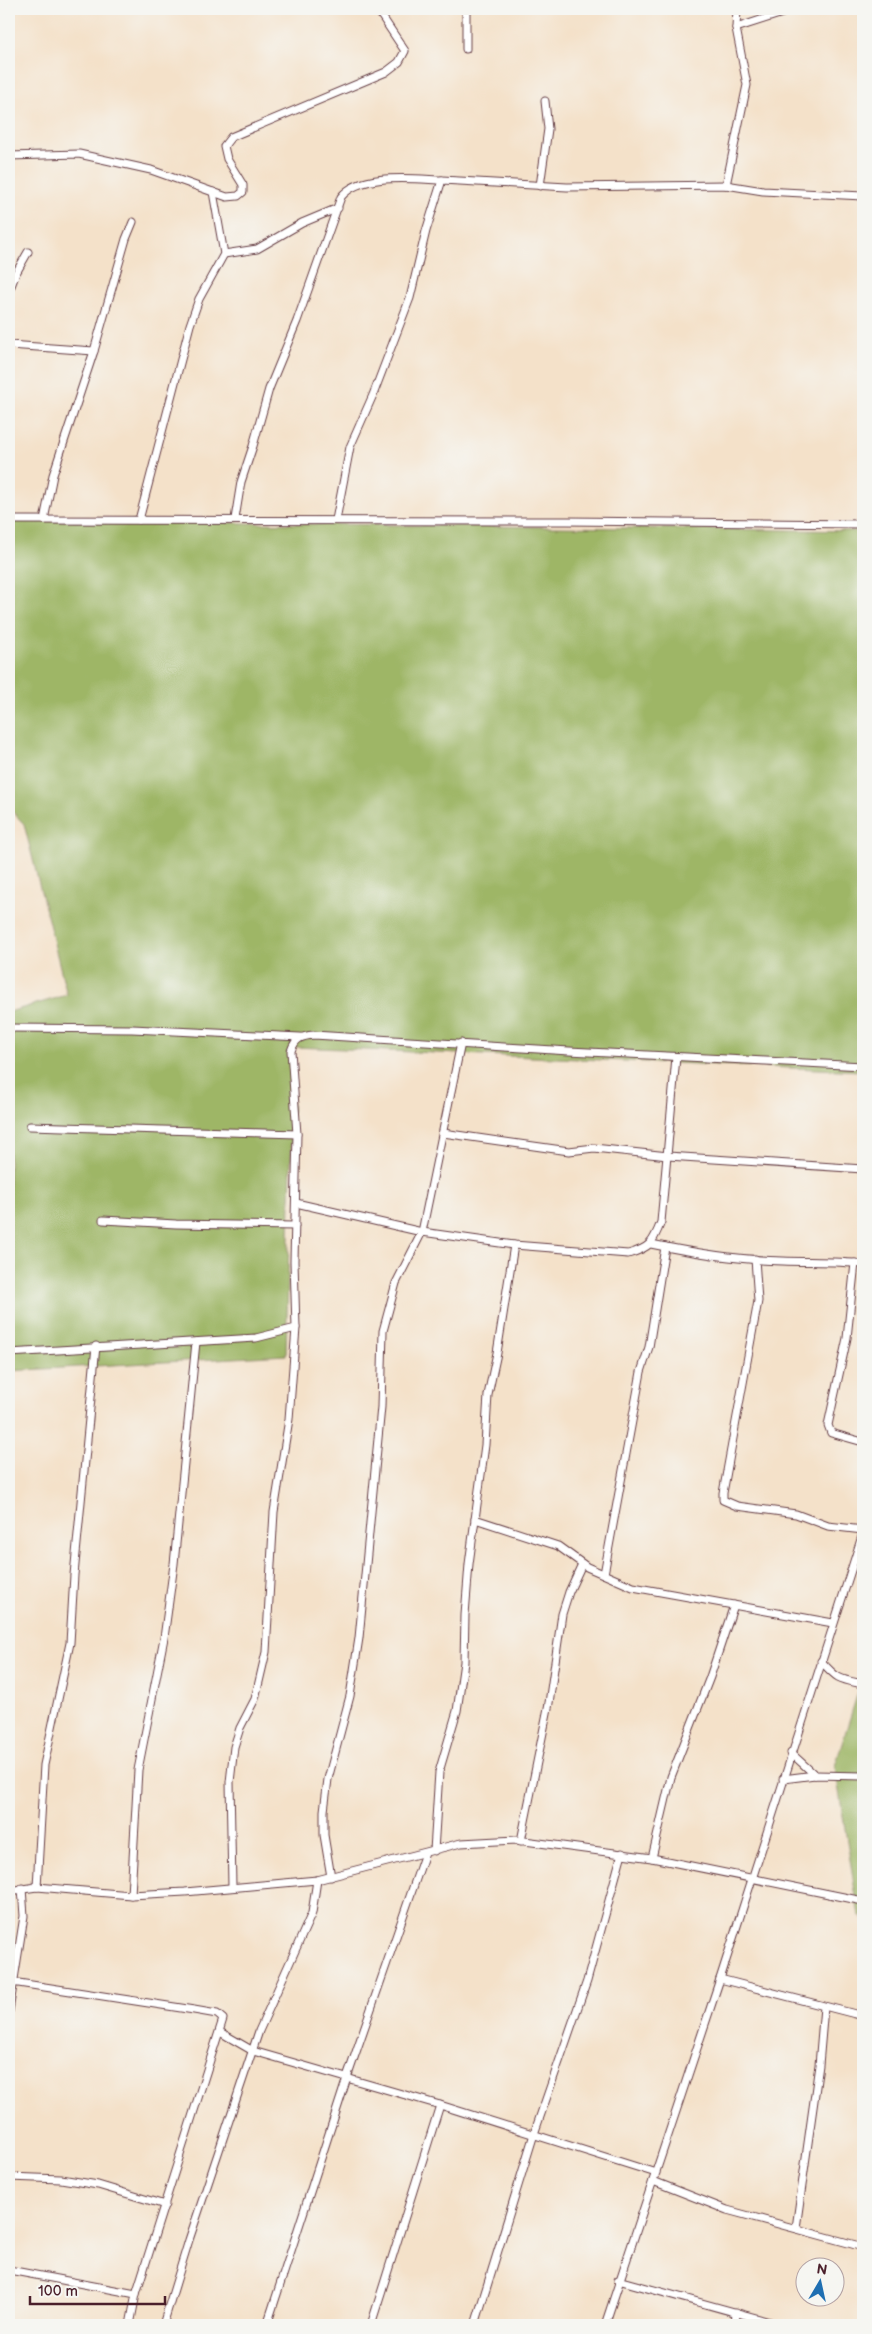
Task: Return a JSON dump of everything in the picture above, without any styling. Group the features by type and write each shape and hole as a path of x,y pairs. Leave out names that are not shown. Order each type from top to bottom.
{"street":[{"path":"9,156 79,154 151,170 213,192 227,196 238,196 243,192 244,185 226,160 224,146 231,137 386,72 399,62 405,51 377,9"},
{"path":"466,9 466,49"},
{"path":"726,185 747,85 736,28 737,9"},
{"path":"736,28 795,9"},
{"path":"540,186 548,129 545,101"},
{"path":"235,519 241,482 269,389 297,321 336,207 346,192 376,180 392,179 540,186 726,185 763,191 863,196"},
{"path":"336,520 350,447 373,395 410,298 426,231 442,180"},
{"path":"139,520 190,324 200,299 224,254 213,192"},
{"path":"224,254 257,249 302,223 336,207"},
{"path":"44,520 53,474 94,351 126,239 133,222"},
{"path":"9,291 16,273 28,252"},
{"path":"9,345 94,351"},
{"path":"9,520 235,519 863,524"},
{"path":"9,1028 132,1029 301,1037 314,1035 676,1057 863,1066"},
{"path":"232,1886 230,1782 234,1747 240,1728 255,1699 266,1652 274,1512 289,1419 296,1328 295,1226 297,1134 291,1051 293,1043 301,1037"},
{"path":"331,1877 324,1835 324,1812 328,1779 350,1696 360,1638 382,1407 383,1331 396,1283 422,1232 461,1043"},
{"path":"296,1203 422,1232 514,1246 628,1254 644,1250 651,1244 661,1222 676,1057"},
{"path":"30,1126 297,1134"},
{"path":"443,1133 569,1151 594,1148 668,1156 863,1169"},
{"path":"103,1220 176,1224 295,1226"},
{"path":"651,1244 755,1259 863,1264"},
{"path":"434,1851 439,1772 458,1711 464,1662 465,1615 485,1445 488,1395 498,1353 514,1246"},
{"path":"604,1574 641,1372 649,1348 665,1247"},
{"path":"605,2325 618,2280 720,1979 863,1531 828,1526 796,1514 737,1506 723,1500 737,1405 746,1370 758,1301 755,1259"},
{"path":"855,1263 847,1338 828,1425 831,1433 863,1442"},
{"path":"9,1353 96,1346 256,1338 296,1328"},
{"path":"131,1895 138,1770 164,1638 172,1582 196,1342"},
{"path":"37,1887 44,1765 70,1643 74,1575 96,1346"},
{"path":"475,1519 558,1546 582,1564 633,1587 833,1623"},
{"path":"521,1841 549,1703 562,1614 569,1592 582,1564"},
{"path":"652,1858 671,1777 710,1677 734,1605"},
{"path":"821,1661 834,1675 843,1681 863,1684"},
{"path":"791,1753 815,1775"},
{"path":"783,1779 815,1775 863,1776"},
{"path":"9,1891 37,1887 131,1895 317,1880 461,1844 521,1841 652,1858 863,1901"},
{"path":"267,2325 346,2078 425,1853"},
{"path":"475,2325 534,2134 587,1981 622,1853"},
{"path":"164,2325 189,2240 259,2031 312,1913 317,1880"},
{"path":"9,2011 12,1982 24,1916 22,1888"},
{"path":"720,1979 863,2016"},
{"path":"12,1982 217,2014 223,2020 136,2294 130,2325"},
{"path":"796,2228 820,2065 824,2007"},
{"path":"220,2032 253,2051 440,2105 656,2172"},
{"path":"371,2325 440,2105"},
{"path":"9,2177 62,2179 98,2185 164,2206"},
{"path":"653,2181 727,2210 863,2247"},
{"path":"9,2270 136,2294"},
{"path":"618,2280 781,2325"},
{"path":"735,2325 736,2312"}],"green space":[{"path":"9,520 863,531 863,1071 294,1047 286,1355 9,1371 9,1012 67,995 24,824 9,808"},
{"path":"863,1676 863,1918 859,1916 835,1766"}]}
